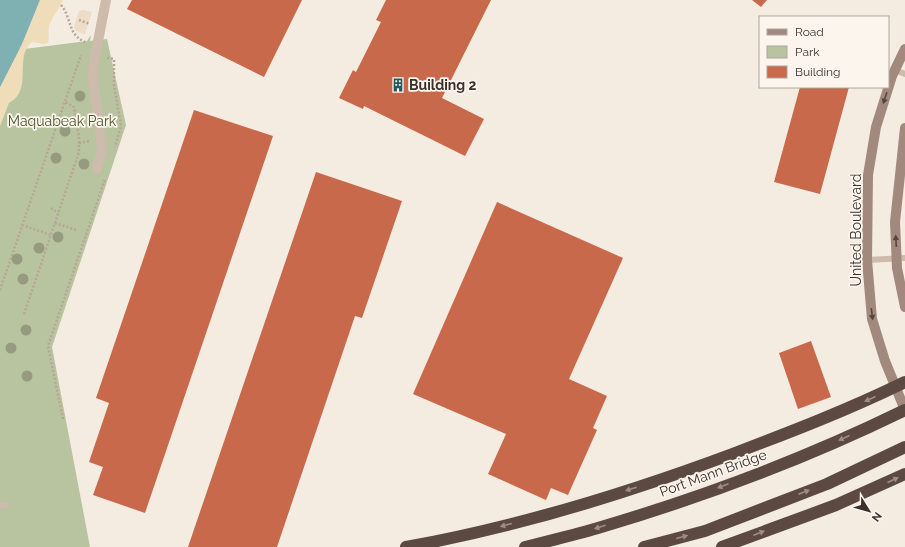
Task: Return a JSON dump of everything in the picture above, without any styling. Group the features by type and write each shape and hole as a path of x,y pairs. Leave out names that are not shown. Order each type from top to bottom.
{"highway":[{"path":"406,547 496,528 589,503 684,472 803,427 905,382"},
{"name":"Port Mann Bridge","path":"525,547 598,528 693,498 813,452 905,410"},
{"path":"644,547 712,528 827,484 905,448"},
{"path":"722,547 836,504 905,474"}],"main road":[{"name":"United Boulevard","path":"905,49 895,70 876,127 868,175 867,260 872,319 885,361 905,410"},
{"path":"905,128 895,222 901,258 897,268 905,307"}],"street":[{"path":"102,171 102,149 93,77 94,62 106,0"}],"lane":[{"path":"895,70 905,74"},
{"path":"867,260 901,258"}],"path":[{"path":"61,5 67,15 72,31 85,44 87,36"},
{"path":"79,20 90,24 89,30"},
{"path":"0,290 82,52"},
{"path":"103,58 114,60 114,85 121,126 114,151"},
{"path":"24,314 79,152 74,107 65,102"},
{"path":"79,143 93,140"},
{"path":"63,420 48,346 102,171"},
{"path":"51,208 58,213"},
{"path":"54,223 76,230"},
{"path":"22,225 51,235"}],"green space":[{"name":"Maquabeak Park","path":"91,35 90,41 107,39 126,125 52,347 90,547 0,547 0,80 9,51 87,41"}],"sand":[{"path":"40,0 63,0 50,23 48,43 44,44 32,42 27,48 24,56 20,90 16,97 9,103 0,126 0,87 22,44"}],"shaded area":[{"path":"83,10 92,12 85,34 76,31 74,27 79,11"}],"water":[{"path":"0,0 40,0 22,44 0,87"}],"building":[{"path":"132,0 302,0 264,77 127,9"},
{"name":"Building 2","path":"386,0 491,0 442,98 484,119 465,156 364,106 363,109 339,98 353,70 356,72 381,22 376,20"},
{"path":"752,0 767,0 761,7"},
{"path":"800,88 849,88 820,194 774,182"},
{"path":"194,110 273,136 145,513 93,495 103,467 89,462 109,403 96,398"},
{"path":"316,172 402,201 362,318 355,316 277,547 188,547"},
{"path":"497,202 623,258 569,379 607,396 593,428 597,430 568,495 551,488 546,500 488,474 506,434 413,394"},
{"path":"811,341 831,397 798,409 779,353"}],"place":[{"name":"Building 2","path":"398,85"}]}
